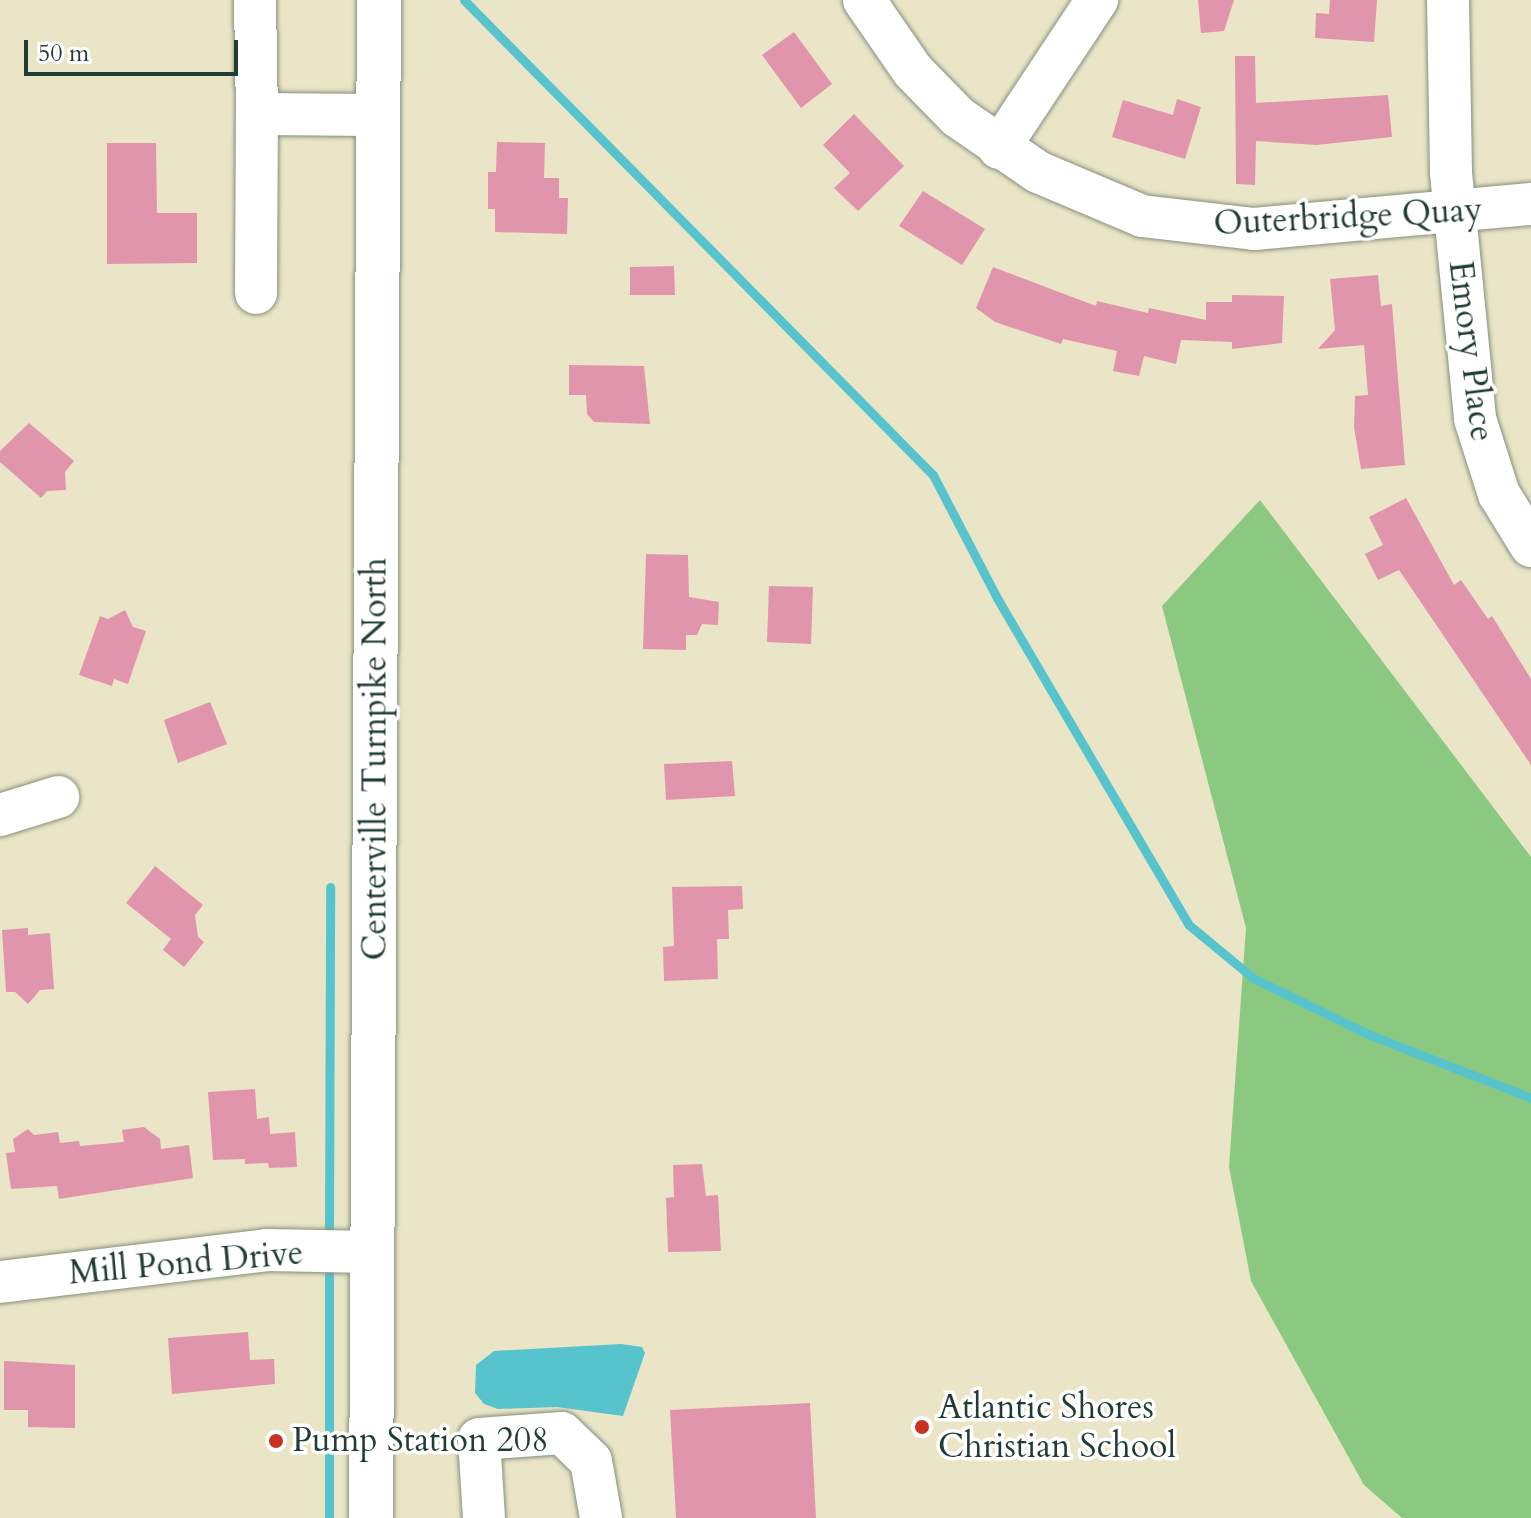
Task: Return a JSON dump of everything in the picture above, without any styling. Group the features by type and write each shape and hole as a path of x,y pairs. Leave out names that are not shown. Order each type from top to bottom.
{"main road":[{"name":"Centerville Turnpike North","path":"371,1518 379,0"}],"street":[{"path":"255,0 256,293"},
{"name":"Outerbridge Quay","path":"864,0 913,71 999,148 1094,199 1193,225 1254,229 1531,204"},
{"path":"999,148 1097,0"},
{"name":"Emory Place","path":"1448,0 1454,212 1475,419 1499,494 1531,546"},
{"path":"257,114 378,115"},
{"path":"0,815 58,797"},
{"name":"Mill Pond Drive","path":"0,1282 267,1250 372,1252"},
{"path":"484,1518 479,1439 562,1433 591,1461 601,1518"}],"green space":[{"path":"1260,500 1531,857 1531,1518 1402,1518 1364,1485 1251,1281 1229,1167 1246,928 1162,606"}],"water":[{"path":"621,1344 642,1347 645,1353 623,1416 557,1407 498,1409 484,1404 475,1393 476,1365 494,1351"}],"building":[{"path":"1198,0 1234,0 1224,31 1201,33"},
{"path":"1330,0 1377,0 1374,42 1315,38 1316,13 1329,14"},
{"path":"794,32 832,84 801,108 762,55"},
{"path":"1235,56 1255,56 1256,103 1388,95 1392,137 1316,145 1256,141 1255,185 1236,184"},
{"path":"1177,99 1201,107 1185,159 1112,137 1123,100 1173,115"},
{"path":"854,114 904,166 858,211 834,188 850,173 823,145"},
{"path":"497,142 545,143 544,178 559,178 559,198 568,198 567,234 495,232 495,209 488,209 488,172 496,172"},
{"path":"107,143 156,143 157,213 197,213 197,263 107,264"},
{"path":"923,191 985,229 962,265 899,226"},
{"path":"674,266 675,295 630,295 630,267"},
{"path":"993,267 1096,306 1097,301 1148,313 1149,308 1206,320 1206,302 1232,302 1232,295 1284,296 1282,343 1232,349 1232,342 1181,340 1176,364 1144,356 1139,376 1113,371 1117,351 1063,339 1061,344 995,322 976,308"},
{"path":"1378,275 1381,306 1392,304 1405,465 1361,469 1354,427 1355,396 1368,395 1364,345 1318,349 1335,330 1330,279"},
{"path":"569,365 644,366 650,424 594,422 587,414 586,395 569,395"},
{"path":"29,423 74,461 65,472 66,490 47,491 41,498 0,462 0,451"},
{"path":"1406,498 1454,585 1461,580 1488,619 1492,616 1531,679 1531,765 1399,570 1378,580 1365,554 1383,545 1369,517"},
{"path":"646,554 688,555 689,597 719,602 718,625 702,624 697,635 686,635 686,650 643,649"},
{"path":"769,586 813,587 811,644 767,642"},
{"path":"125,610 133,627 146,631 128,684 114,679 112,686 79,675 100,616 108,619"},
{"path":"210,702 227,744 178,763 164,720"},
{"path":"732,761 735,796 666,800 664,764"},
{"path":"155,866 203,905 195,915 198,937 204,942 184,967 163,950 171,939 126,903"},
{"path":"742,886 743,909 728,910 729,939 717,939 718,979 664,981 663,947 674,946 672,887"},
{"path":"28,928 28,935 50,933 54,989 40,990 28,1004 15,992 6,992 2,930"},
{"path":"255,1089 257,1119 269,1117 270,1134 295,1132 297,1167 269,1168 268,1163 245,1164 245,1159 213,1160 208,1092"},
{"path":"144,1127 160,1139 161,1149 189,1145 193,1178 59,1199 57,1186 11,1189 6,1153 15,1152 13,1139 28,1129 34,1135 58,1132 60,1143 79,1141 80,1146 124,1142 122,1130"},
{"path":"702,1164 706,1196 718,1195 721,1251 668,1252 666,1198 674,1197 673,1165"},
{"path":"248,1332 250,1360 274,1359 275,1384 172,1394 168,1338"},
{"path":"4,1361 75,1365 75,1428 28,1427 28,1410 4,1410"},
{"path":"810,1403 816,1518 676,1518 670,1410"}],"waterway":[{"path":"464,0 933,475 997,598 1189,925 1253,978 1368,1034 1531,1098"},
{"path":"329,1227 330,887"},
{"path":"329,1275 329,1518"}],"place":[{"name":"Atlantic Shores Christian School","path":"922,1427"},
{"name":"Pump Station 208","path":"276,1441"}]}
